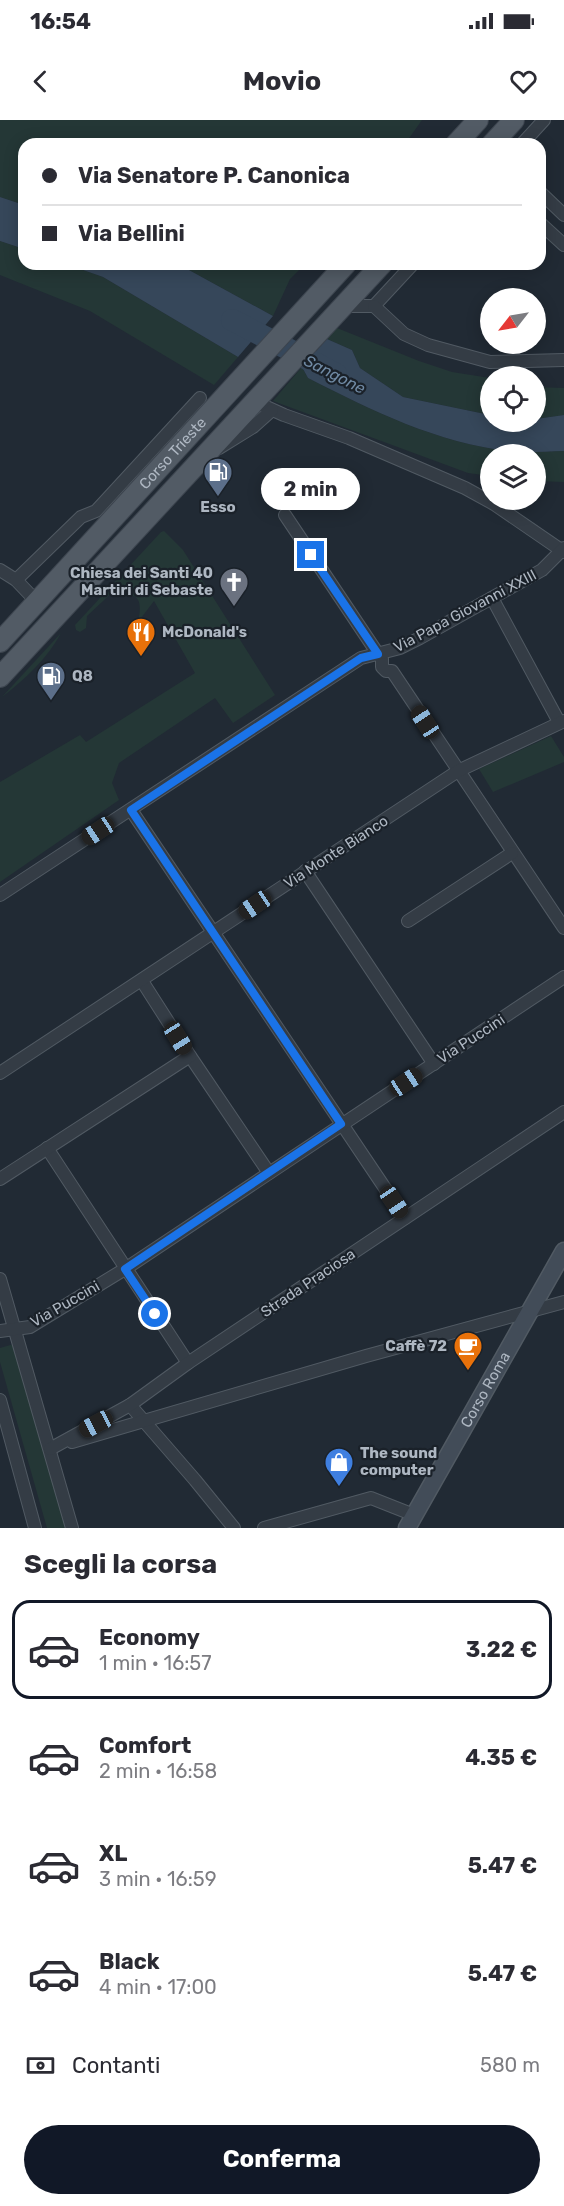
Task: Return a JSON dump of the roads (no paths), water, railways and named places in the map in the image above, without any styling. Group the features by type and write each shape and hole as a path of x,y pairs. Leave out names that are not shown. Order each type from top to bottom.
{"main road":[{"path":"461,138 477,120"},
{"path":"498,138 514,120"},
{"name":"Corso Trieste","path":"0,642 341,270"},
{"name":"Corso Trieste","path":"0,677 377,270"}],"street":[{"path":"528,138 544,120"},
{"path":"546,198 564,215"},
{"path":"546,228 564,245"},
{"path":"339,312 374,306 407,270"},
{"path":"374,306 404,334 439,348 490,362 564,360"},
{"path":"16,580 81,517 96,511 200,398"},
{"path":"253,401 349,438 465,488 494,504 563,551"},
{"path":"203,457 253,428 272,410"},
{"path":"285,515 380,656 389,656 394,660 396,666 392,671 564,928"},
{"name":"Via Papa Giovanni XXIII","path":"0,895 361,658 380,656 420,638 542,570 563,551"},
{"path":"0,570 16,580 37,602"},
{"path":"492,598 561,721"},
{"name":"Via Monte Bianco","path":"0,1073 458,771 561,721"},
{"path":"131,810 405,1218"},
{"path":"408,921 512,853"},
{"path":"305,871 434,1064"},
{"name":"Via Puccini","path":"0,1331 30,1327 125,1269 564,977"},
{"path":"142,981 269,1173"},
{"path":"0,1179 190,1056"},
{"name":"Strada Praciosa","path":"50,1449 130,1405 188,1363 564,1112"},
{"path":"47,1148 188,1363"},
{"name":"Corso Roma","path":"411,1521 564,1251"},
{"path":"0,1279 72,1528"},
{"path":"50,1449 366,1356 564,1302"},
{"path":"0,1401 35,1528"},
{"path":"130,1405 234,1528"},
{"path":"264,1528 372,1498 411,1521"}],"water":[{"path":"0,197 18,203 18,247 0,241"},
{"path":"83,270 189,270 273,316 238,357 103,277"},
{"path":"327,339 352,350 360,368 403,397 480,413 480,432 546,432 546,418 564,415 564,451 546,452 546,444 480,444 480,446 435,434 384,415 308,378 302,367"}],"waterway":[{"name":"Sangone","path":"232,320 336,374"}],"place":[{"name":"Esso","path":"218,498"},
{"name":"Chiesa dei Santi 40 Martiri di Sebaste","path":"234,608"},
{"name":"McDonald's","path":"141,658"},
{"name":"Q8","path":"51,702"},
{"name":"Caffè 72","path":"468,1372"},
{"name":"The sound computer","path":"339,1488"}]}
